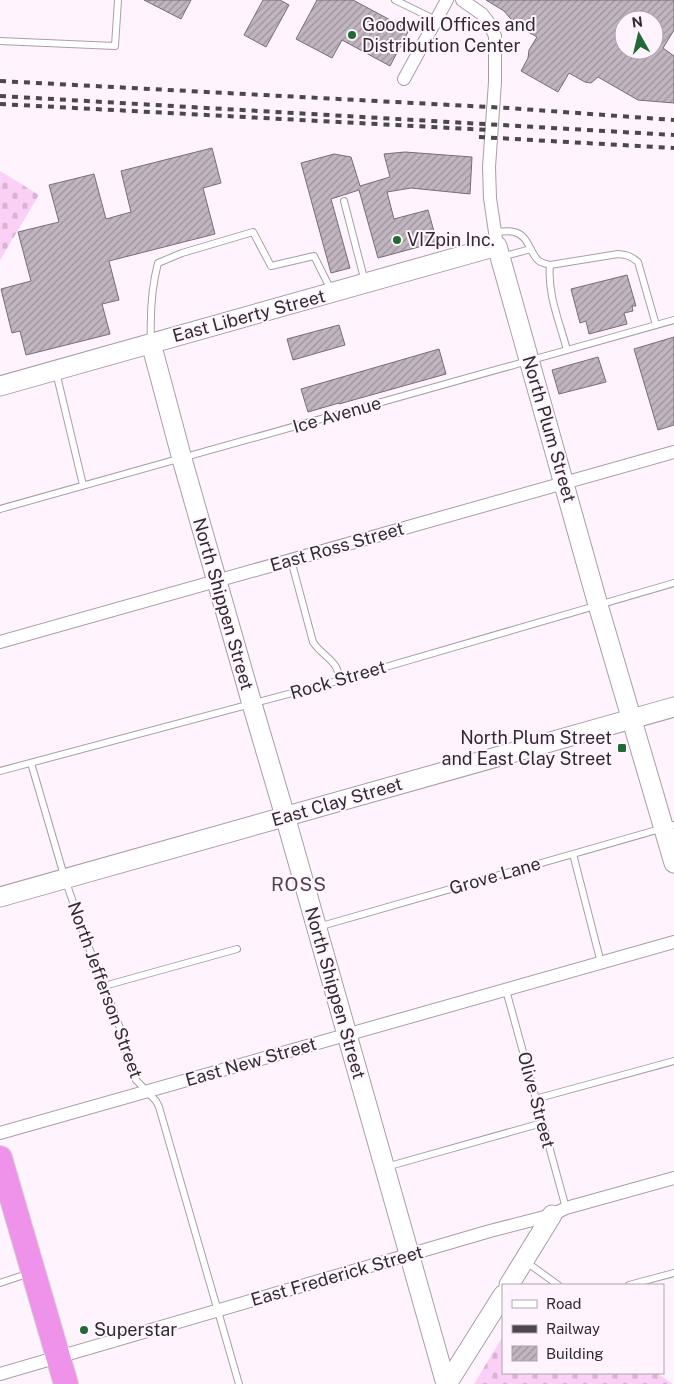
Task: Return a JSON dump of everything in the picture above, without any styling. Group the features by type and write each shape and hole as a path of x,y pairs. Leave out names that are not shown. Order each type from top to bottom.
{"highway":[{"path":"0,1158 66,1384"}],"street":[{"path":"404,79 447,0"},
{"name":"North Plum Street","path":"462,0 482,14 495,36 495,82 489,167 490,198 497,245 631,719 669,826 674,863"},
{"name":"East Liberty Street","path":"0,386 497,245"},
{"name":"North Shippen Street","path":"152,343 216,581 285,816 446,1384"},
{"name":"East Ross Street","path":"0,642 674,452"},
{"name":"East Clay Street","path":"0,897 674,707"},
{"name":"East New Street","path":"0,1133 674,942"},
{"name":"East Frederick Street","path":"0,1374 674,1178"},
{"path":"510,1284 524,1260 559,1212"},
{"path":"446,1384 502,1297"}],"lane":[{"path":"0,41 115,46 118,0"},
{"path":"395,0 436,20"},
{"path":"344,201 365,283"},
{"path":"497,245 512,231 518,233 526,238 540,262 550,266 618,254 631,256 638,262 656,325"},
{"path":"152,343 150,322 153,281 158,263 182,253 253,232 271,266 314,256 332,293"},
{"path":"497,245 531,249"},
{"path":"550,266 551,292 567,350"},
{"name":"Ice Avenue","path":"0,509 674,320"},
{"path":"55,370 83,485"},
{"path":"291,560 315,647 329,658 337,668 341,680"},
{"name":"Rock Street","path":"0,771 341,680 674,584"},
{"name":"North Jefferson Street","path":"31,763 64,879 120,1028 136,1080 156,1101 159,1107 239,1384"},
{"name":"Grove Lane","path":"316,927 669,826"},
{"path":"573,854 601,963"},
{"path":"104,986 237,948"},
{"name":"Olive Street","path":"506,990 542,1123 559,1212"},
{"path":"535,1099 674,1061"},
{"path":"384,1167 542,1123"},
{"path":"524,1260 557,1284"},
{"path":"0,1283 34,1272"},
{"path":"633,1284 674,1273"}],"green space":[{"path":"0,171 39,195 0,260"},
{"path":"502,1338 502,1374 658,1374 673,1384 474,1384"}],"building":[{"path":"144,0 191,0 181,19"},
{"path":"263,0 280,0 289,5 266,47 244,35"},
{"name":"Goodwill Offices and Distribution Center","path":"317,0 353,0 409,30 390,66 342,40 332,58 296,39"},
{"path":"486,0 674,0 674,30 664,46 664,10 614,10 614,60 664,60 664,49 674,56 674,103 638,100 598,77 591,83 585,82 569,73 558,92 521,71 528,58 529,50 537,37 516,25 504,11"},
{"path":"212,148 221,183 203,188 215,234 109,261 119,300 102,304 110,334 26,355 20,331 12,333 1,289 31,281 18,232 59,222 49,185 94,174 106,219 131,212 121,171"},
{"path":"405,152 472,157 470,194 411,188 387,192 394,219 428,210 437,242 378,258 359,190 331,199 350,268 331,273 301,163 334,154 351,157 360,186 390,177 384,154"},
{"path":"627,275 636,306 632,306 633,311 624,313 627,324 589,334 586,321 580,323 571,289"},
{"path":"339,325 345,345 293,360 287,339"},
{"path":"674,337 674,425 658,430 634,349"},
{"path":"439,349 446,374 308,412 301,389"},
{"path":"598,357 606,382 559,394 552,370"}],"railway":[{"path":"0,81 508,108 674,120"},
{"path":"0,96 674,135"},
{"path":"0,104 489,130"},
{"path":"479,137 674,148"}],"place":[{"name":"Goodwill Offices and Distribution Center","path":"352,35"},
{"name":"VIZpin Inc.","path":"397,240"},
{"name":"North Plum Street and East Clay Street","path":"622,748"},
{"name":"Superstar","path":"84,1330"}],"district":[{"name":"ROSS","path":"299,884"}]}
